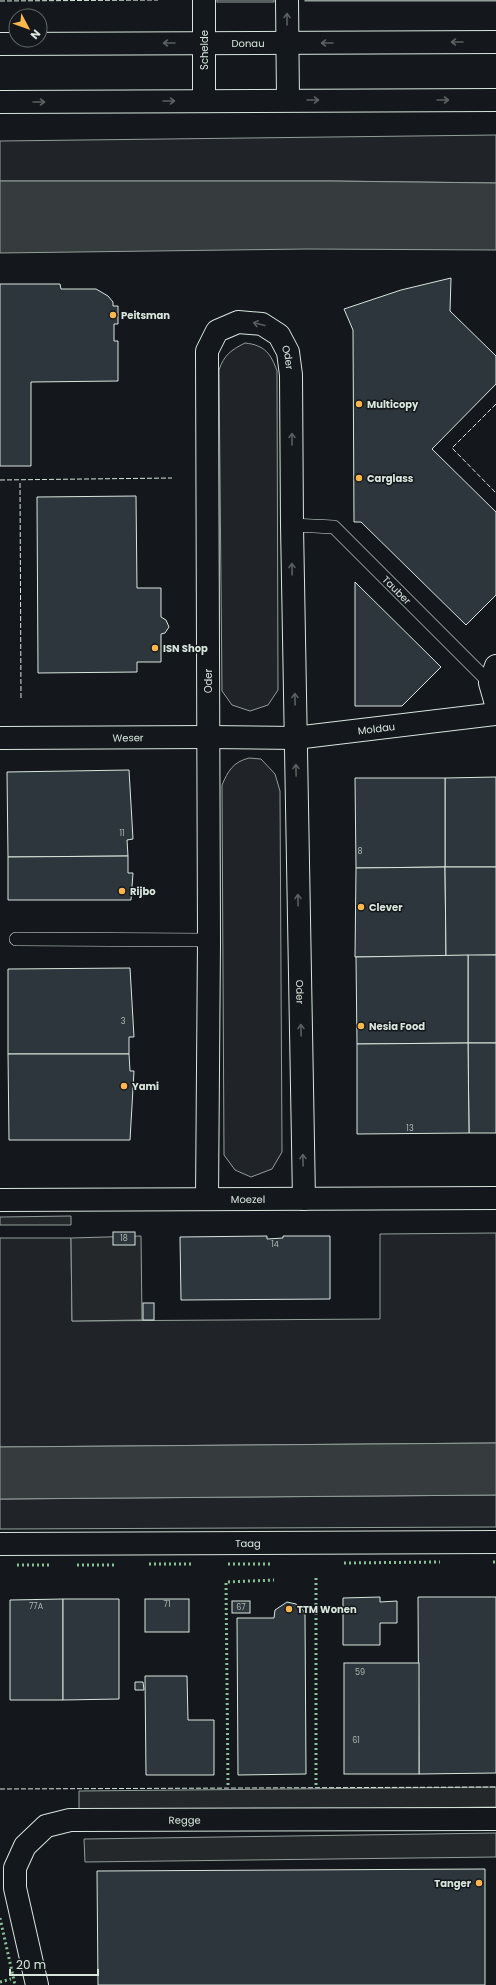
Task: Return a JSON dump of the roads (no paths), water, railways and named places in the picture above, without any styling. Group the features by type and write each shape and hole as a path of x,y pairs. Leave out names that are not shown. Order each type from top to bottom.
{"street":[{"name":"Schelde","path":"204,0 204,101"},
{"path":"287,0 288,100"},
{"name":"Donau","path":"0,44 496,42"},
{"path":"0,102 496,100"},
{"name":"Oder","path":"206,1199 209,940 207,351 217,331 238,322 262,324 279,335 288,352 291,375 295,738 304,1199"},
{"name":"Tauber","path":"493,675 496,704"},
{"name":"Moldau","path":"256,738 295,738 496,714"},
{"name":"Weser","path":"0,738 256,738"},
{"name":"Moezel","path":"0,1200 496,1198"},
{"name":"Taag","path":"0,1544 496,1542"},
{"name":"Regge","path":"37,1985 15,1888 15,1868 25,1846 46,1826 70,1820 496,1819"}],"lane":[{"name":"Tauber","path":"292,525 334,527 493,675"},
{"path":"16,939 209,940"}],"place":[{"name":"Peitsman","path":"113,315"},
{"name":"Multicopy","path":"359,404"},
{"name":"Carglass","path":"359,478"},
{"name":"ISN Shop","path":"155,648"},
{"name":"Rijbo","path":"122,891"},
{"name":"Clever","path":"361,907"},
{"name":"Nesia Food","path":"361,1026"},
{"name":"Yami","path":"124,1086"},
{"name":"TTM Wonen","path":"289,1609"},
{"name":"Tanger","path":"479,1883"}]}
